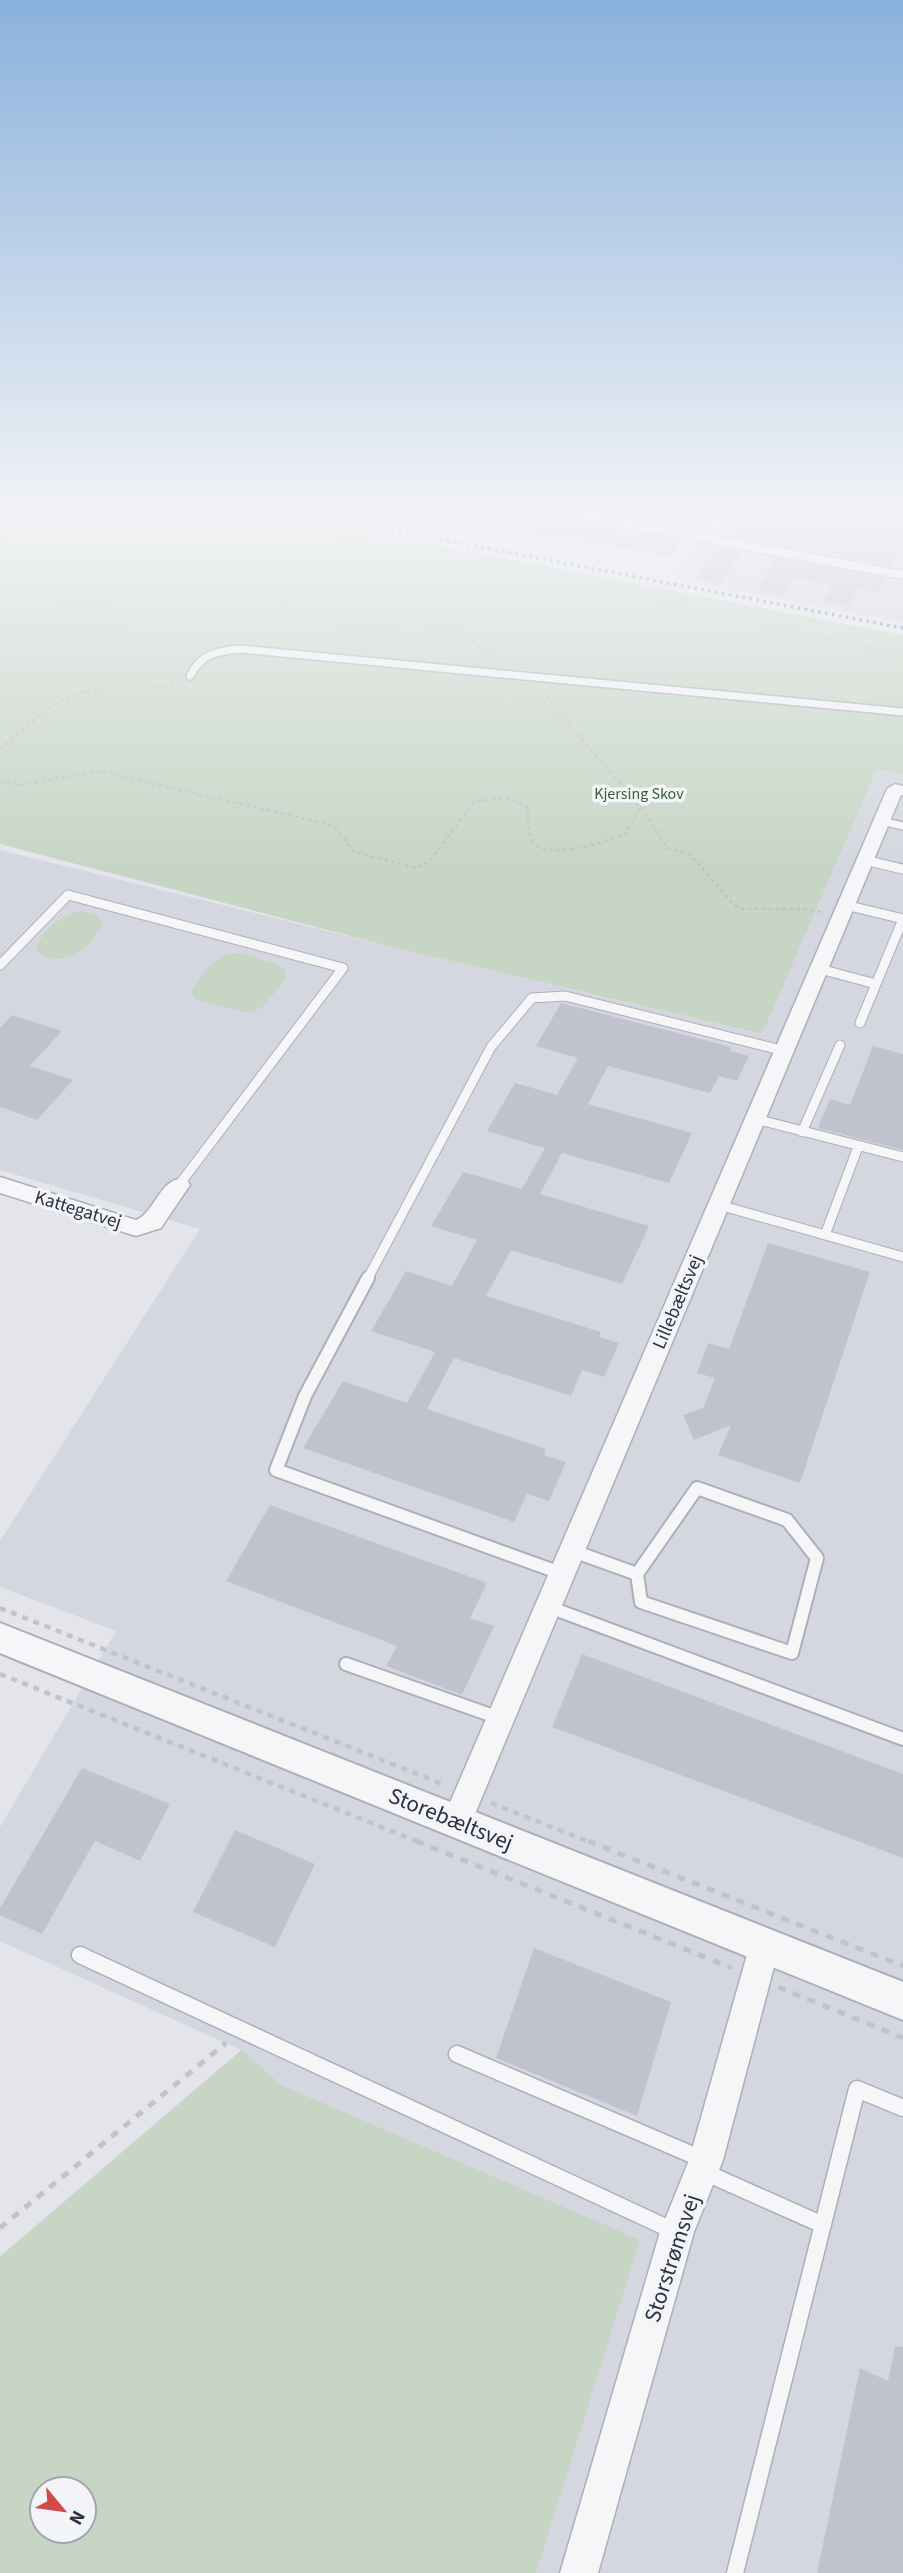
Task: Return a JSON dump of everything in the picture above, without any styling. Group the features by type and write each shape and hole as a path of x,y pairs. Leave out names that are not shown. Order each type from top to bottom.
{"street":[{"name":"Lillebæltsvej","path":"457,1821 820,970 864,860 892,824 895,789 903,791"},
{"name":"Kattegatvej","path":"0,1185 136,1228 153,1222 179,1185"},
{"name":"Storebæltsvej","path":"0,1638 903,2001"},
{"name":"Storstrømsvej","path":"579,2573 677,2232 704,2166 765,1944"}],"lane":[{"path":"190,676 201,657 219,651 240,649 903,712"},
{"path":"864,860 903,869"},
{"path":"0,965 68,895 343,968 179,1185"},
{"path":"843,910 903,919 860,1023"},
{"path":"820,970 876,984"},
{"path":"563,1574 276,1470 305,1396 491,1047 532,998 565,996 785,1051"},
{"path":"802,1132 840,1045"},
{"path":"756,1119 903,1157"},
{"path":"825,1235 858,1147"},
{"path":"719,1205 902,1257"},
{"path":"697,1488 787,1520 817,1558 792,1653 641,1602 637,1574 697,1488"},
{"path":"573,1551 637,1574"},
{"path":"549,1607 903,1739"},
{"path":"346,1664 502,1718"},
{"path":"80,1955 677,2232"},
{"path":"457,2054 704,2166 823,2225"},
{"path":"736,2573 857,2089 903,2108"}],"path":[{"path":"460,629 487,654 524,676"},
{"path":"786,629 903,655"},
{"path":"0,749 72,696 96,691 162,688 180,684 190,676"},
{"path":"561,680 548,699 552,706 641,807 667,848 691,855 733,904 742,909 843,910"},
{"path":"0,781 20,785 99,771 327,824 337,829 354,852 416,868 429,862 470,805 483,800 508,797 522,803 528,809 526,826 529,840 537,848 545,850 625,834 641,807"},
{"path":"0,1674 903,2038"},
{"path":"0,2228 242,2030"}],"shaded area":[{"path":"877,768 903,774 903,2573 0,2573 0,2256 241,2050 0,1941 0,1827 116,1631 0,1587 0,1541 200,1229 0,1170 0,850 396,948 761,1034"}],"green space":[{"name":"Kjersing Skov","path":"0,629 872,629 903,635 903,774 877,769 762,1034 396,948 0,844"},
{"path":"80,911 96,914 103,924 84,948 66,958 57,959 38,952 36,946 49,929 60,919"},
{"path":"240,953 277,964 286,971 285,979 264,1006 252,1012 243,1012 195,999 192,992 211,965 224,956"},
{"path":"242,2050 281,2085 640,2240 536,2573 0,2573 0,2257"}],"building":[{"path":"561,1003 731,1047 730,1051 749,1056 737,1081 719,1076 710,1093 608,1066 588,1104 692,1133 669,1183 562,1153 540,1194 649,1226 622,1284 511,1250 486,1296 601,1332 599,1337 619,1343 604,1377 582,1370 571,1396 454,1358 427,1409 546,1449 544,1455 566,1462 549,1501 527,1494 514,1522 303,1448 343,1381 407,1403 435,1352 371,1331 406,1271 452,1286 477,1240 431,1226 463,1172 522,1189 545,1148 487,1131 515,1083 557,1095 578,1058 536,1046"},
{"path":"12,1015 62,1031 30,1066 73,1080 37,1120 0,1107 0,1028"},
{"path":"873,1046 903,1054 903,1150 818,1128 830,1099 850,1105"},
{"path":"768,1243 870,1272 800,1483 718,1455 731,1425 694,1440 683,1415 703,1408 715,1378 697,1373 708,1343 729,1349"},
{"path":"270,1505 487,1583 470,1618 494,1626 462,1695 386,1666 397,1646 226,1581"},
{"path":"582,1654 903,1774 903,1858 552,1727"},
{"path":"82,1768 170,1804 140,1861 95,1841 42,1934 0,1915 0,1908"},
{"path":"235,1830 315,1864 275,1947 193,1912"},
{"path":"534,1948 671,2002 637,2116 496,2058"},
{"path":"895,2346 903,2347 903,2573 817,2573 860,2368 888,2381"}]}
